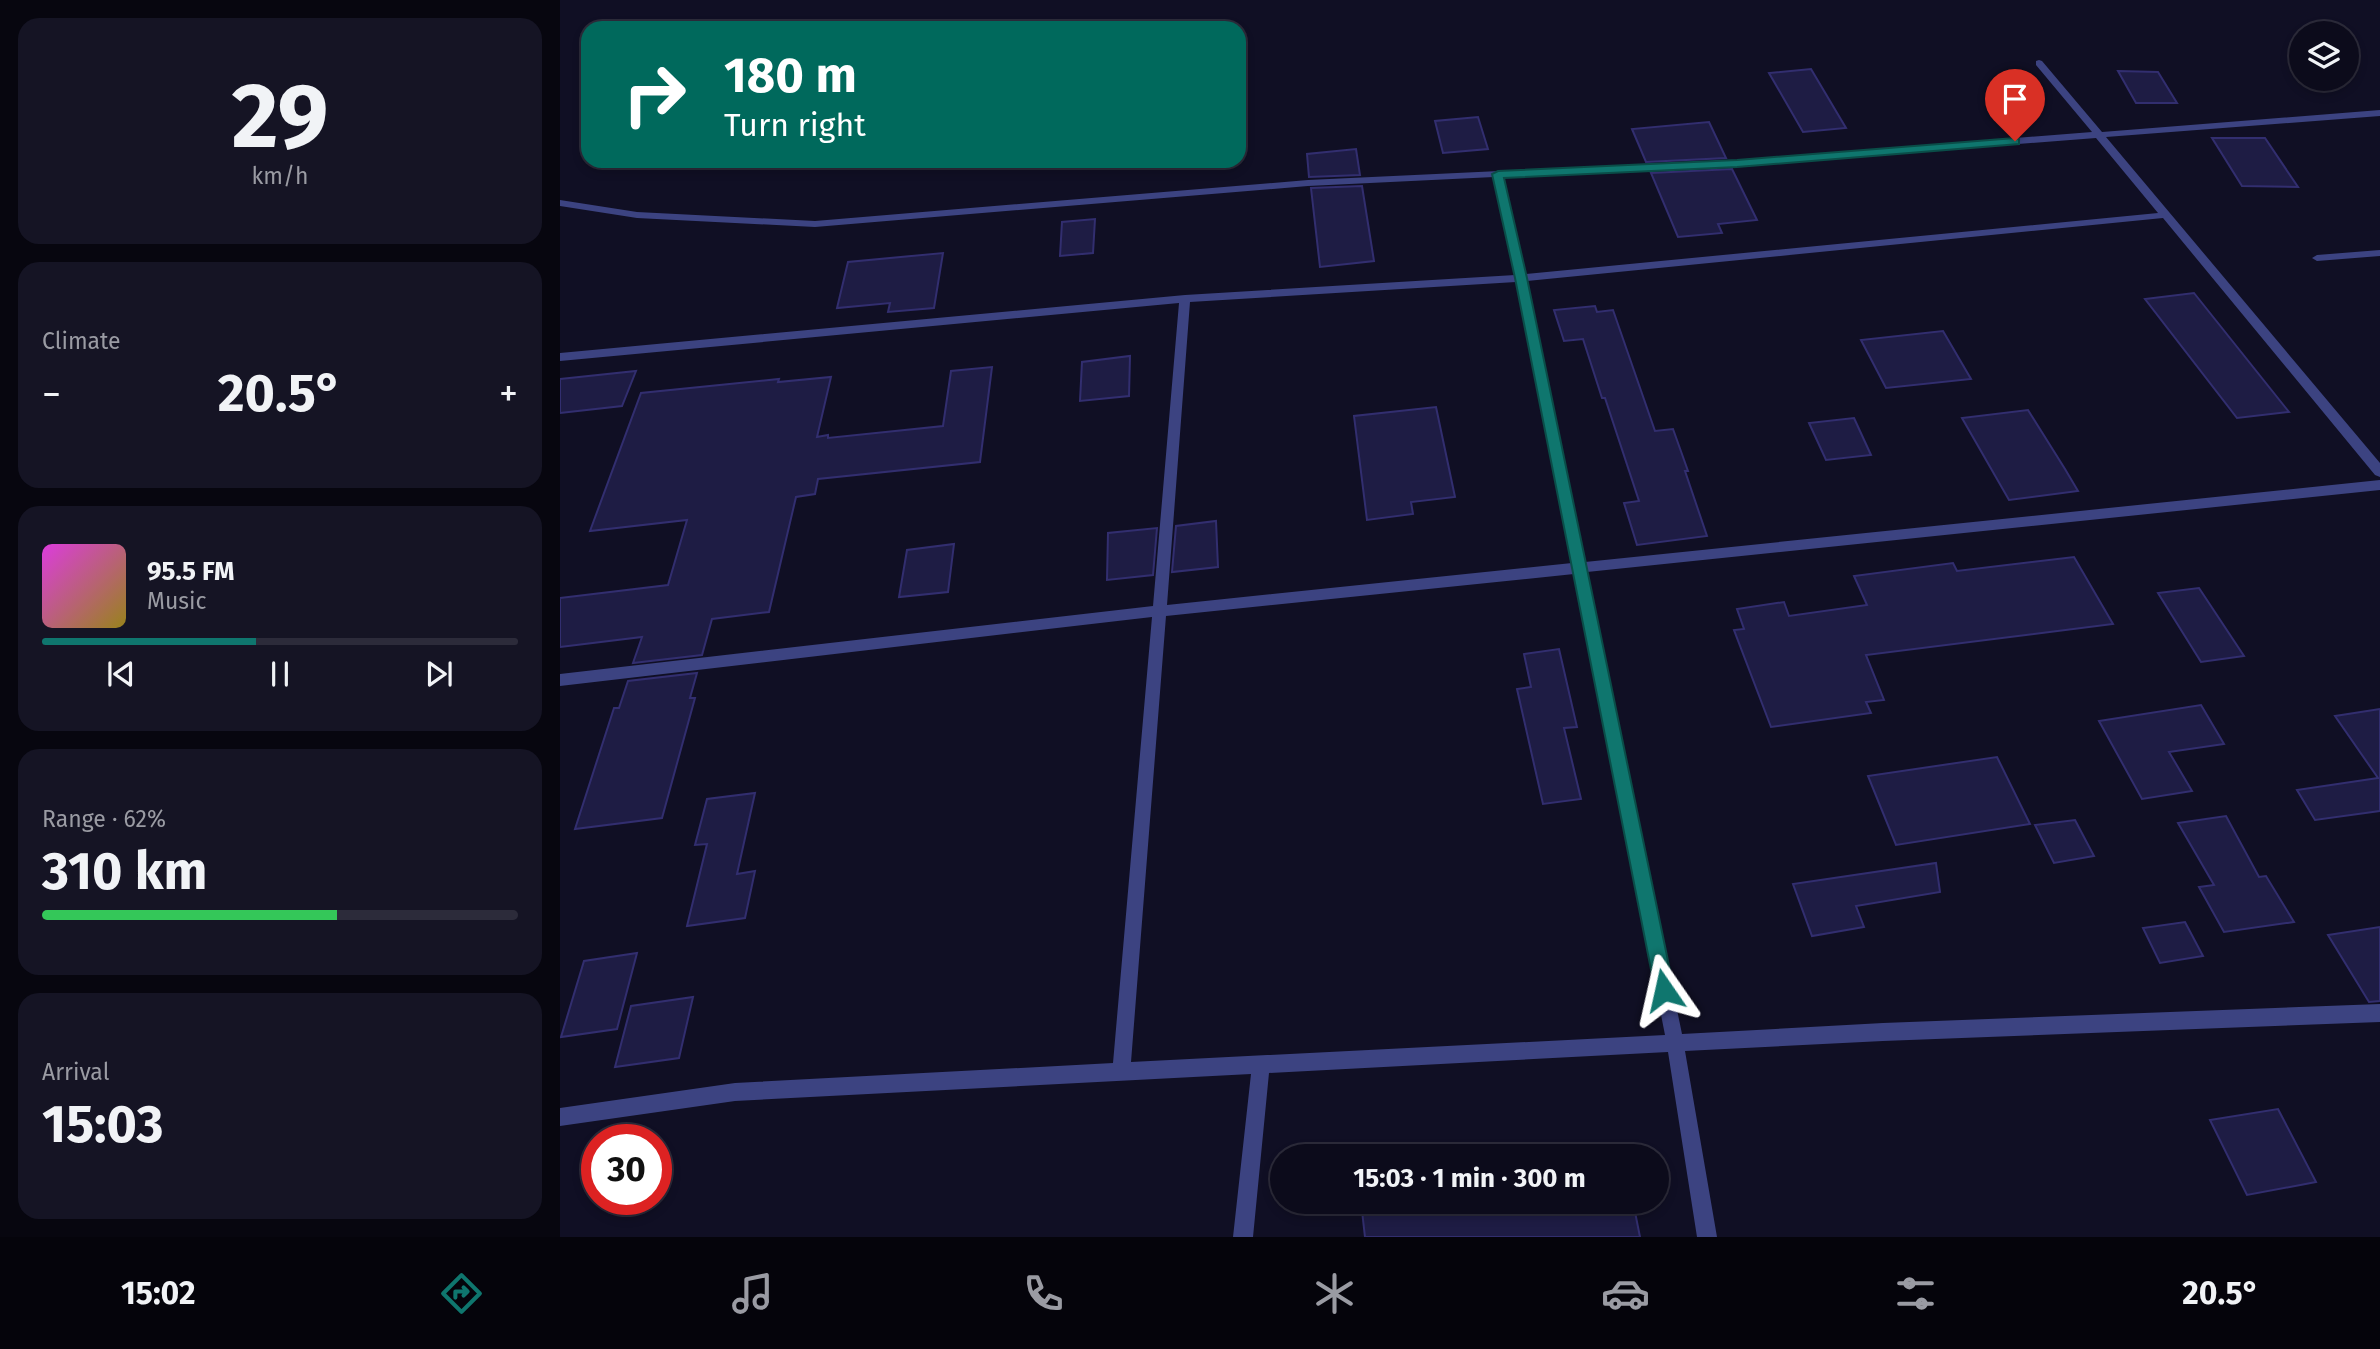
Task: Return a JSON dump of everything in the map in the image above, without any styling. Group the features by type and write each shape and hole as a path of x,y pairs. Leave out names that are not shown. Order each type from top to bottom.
{"street":[{"path":"2039,63 2380,472"},
{"path":"560,203 637,215 815,224 1308,183 1737,163 2380,113"},
{"path":"1498,174 1675,1043 1707,1237"},
{"path":"560,357 1185,299 1521,278 2166,215"},
{"path":"2317,258 2380,253"},
{"path":"1121,1072 1185,299"},
{"path":"560,680 1160,611 2380,485"},
{"path":"560,1117 735,1092 1675,1043 2380,1013"},
{"path":"1243,1237 1261,1064"}],"building":[{"path":"1811,69 1846,128 1803,132 1769,73"},
{"path":"2118,71 2158,72 2177,103 2136,103"},
{"path":"1478,117 1488,149 1443,153 1435,121"},
{"path":"1709,122 1726,158 1646,162 1632,129"},
{"path":"2212,138 2265,138 2298,187 2242,186"},
{"path":"1356,149 1360,175 1309,177 1307,154"},
{"path":"1732,169 1757,220 1718,224 1722,233 1678,237 1651,173"},
{"path":"1362,186 1374,261 1320,267 1311,188"},
{"path":"1095,219 1093,253 1060,256 1062,222"},
{"path":"943,253 934,308 888,312 890,303 837,308 848,262"},
{"path":"2194,293 2289,412 2237,418 2145,299"},
{"path":"1595,306 1597,312 1613,310 1655,431 1673,429 1707,536 1637,545 1624,503 1639,501 1605,398 1602,398 1583,339 1564,341 1554,310"},
{"path":"1943,331 1971,379 1886,388 1861,340"},
{"path":"1130,356 1129,396 1080,401 1082,362"},
{"path":"992,367 980,462 818,479 815,494 796,497 769,612 712,619 702,655 633,663 642,637 560,647 560,598 668,585 687,520 590,531 641,393 779,379 778,382 831,377 817,437 828,435 828,438 943,426 951,371"},
{"path":"636,371 622,406 560,413 560,379"},
{"path":"1436,407 1455,497 1411,502 1413,514 1367,520 1354,416"},
{"path":"2028,410 2078,491 2009,500 1962,418"},
{"path":"1854,418 1871,455 1826,460 1809,423"},
{"path":"1216,521 1218,567 1172,572 1176,526"},
{"path":"1157,528 1153,575 1107,580 1108,533"},
{"path":"954,544 948,592 899,597 907,550"},
{"path":"2074,557 2113,624 1866,655 1884,700 1866,702 1871,713 1771,727 1734,630 1744,629 1737,609 1784,602 1789,616 1867,605 1854,576 1953,563 1957,571"},
{"path":"2199,588 2244,656 2201,662 2158,593"},
{"path":"1559,649 1577,727 1564,728 1581,799 1543,804 1517,689 1531,687 1524,654"},
{"path":"697,673 690,698 695,698 662,818 575,829 614,708 619,708 628,681"},
{"path":"2201,705 2224,744 2169,752 2192,791 2142,799 2099,721"},
{"path":"2380,709 2380,811 2315,820 2297,790 2378,778 2335,716"},
{"path":"1997,757 2030,824 1896,845 1868,776"},
{"path":"755,793 737,874 755,871 745,918 687,926 707,844 695,845 707,799"},
{"path":"2226,816 2259,877 2266,876 2294,922 2224,932 2199,887 2214,885 2178,823"},
{"path":"2075,820 2094,856 2054,863 2035,825"},
{"path":"1936,863 1940,892 1856,906 1864,927 1812,936 1793,884"},
{"path":"2185,922 2203,956 2160,963 2143,928"},
{"path":"2380,927 2380,1001 2369,1002 2328,935"},
{"path":"637,953 617,1029 561,1037 584,961"},
{"path":"693,997 679,1058 615,1067 631,1006"},
{"path":"2278,1109 2316,1182 2247,1195 2210,1120"},
{"path":"1362,1214 1635,1214 1640,1237 1365,1237"}],"route":[{"path":"1664,990 1498,174 1737,163 2015,141"}]}
